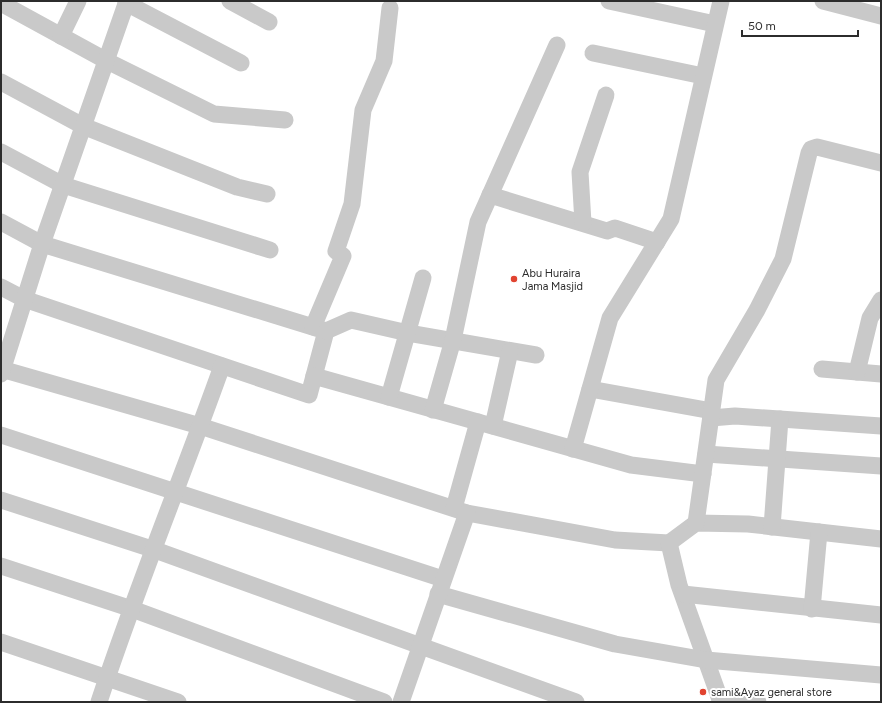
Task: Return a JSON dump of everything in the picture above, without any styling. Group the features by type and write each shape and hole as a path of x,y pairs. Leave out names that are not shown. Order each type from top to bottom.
{"street":[{"path":"61,36 78,1"},
{"path":"230,1 269,22"},
{"path":"609,1 715,24"},
{"path":"573,449 610,318 671,219 720,1"},
{"path":"823,1 881,16"},
{"path":"241,63 127,2 42,244 2,371 200,426 460,510 615,540 668,543 696,523 772,527 881,539"},
{"path":"8,4 61,36 107,61 214,114 285,120"},
{"path":"1,287 24,299 309,395 314,376 320,329 344,256 336,251 352,204 363,110 384,61 390,8"},
{"path":"433,410 453,340 478,222 557,45"},
{"path":"593,53 703,76"},
{"path":"1,82 83,126 237,187 267,194"},
{"path":"583,223 580,172 606,95"},
{"path":"696,523 716,380 758,310 783,259 811,149 817,147 881,164"},
{"path":"1,152 63,184 270,250"},
{"path":"490,196 608,231 615,228 657,242"},
{"path":"1,222 42,244 320,329 351,320 408,333 536,356"},
{"path":"389,397 423,278"},
{"path":"857,372 870,318 881,300"},
{"path":"401,702 440,587 460,510 510,351"},
{"path":"99,702 155,550 174,491 222,366"},
{"path":"822,369 881,374"},
{"path":"314,376 631,465 703,474"},
{"path":"590,389 711,415 881,426"},
{"path":"772,527 780,419"},
{"path":"1,435 174,491 440,587 615,644 706,660 881,675"},
{"path":"706,454 881,466"},
{"path":"1,500 155,550 576,702"},
{"path":"812,609 819,532"},
{"path":"668,543 682,594 720,700 758,702"},
{"path":"1,566 132,609 384,702"},
{"path":"682,594 812,609 881,615"},
{"path":"1,642 178,702"}],"place":[{"name":"Abu Huraira Jama Masjid","path":"514,279"},
{"name":"sami&Ayaz general store","path":"703,692"}]}
